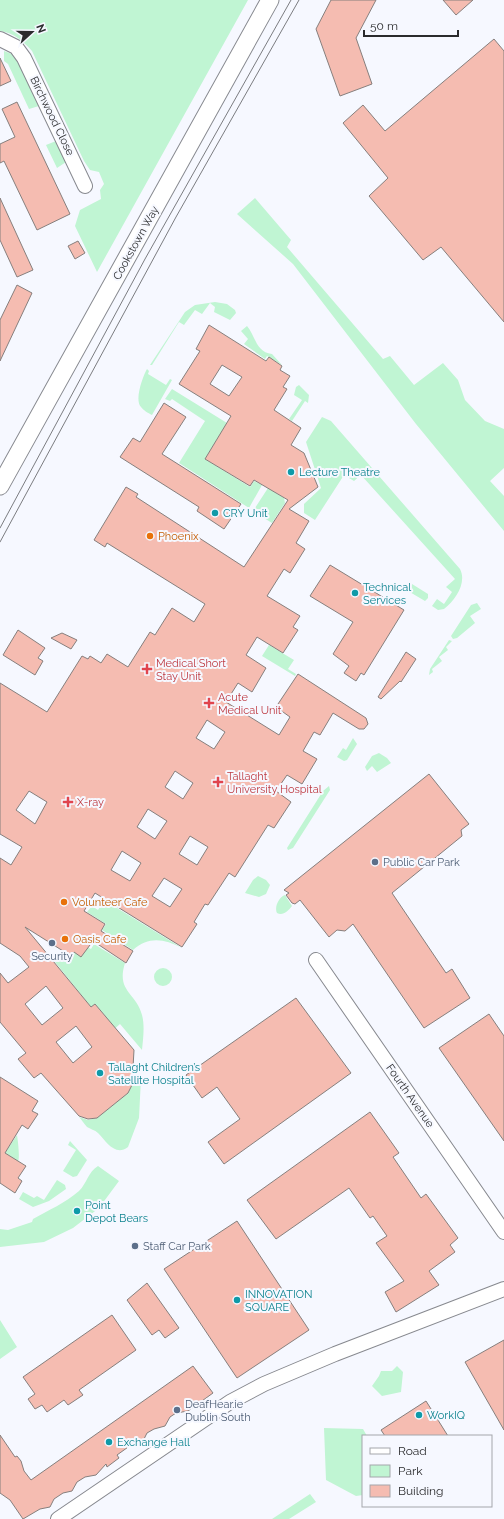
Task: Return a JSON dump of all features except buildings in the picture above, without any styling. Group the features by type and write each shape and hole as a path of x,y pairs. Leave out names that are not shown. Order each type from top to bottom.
{"street":[{"name":"Cookstown Way","path":"0,486 270,0"},
{"name":"Birchwood Close","path":"0,39 16,47 24,58 85,186"},
{"name":"Fourth Avenue","path":"316,960 504,1232"},
{"path":"58,1519 230,1402 264,1384 335,1354 504,1289"}],"green space":[{"path":"0,0 248,0 97,272 75,226 80,210 101,199 100,190 104,184 99,172 90,170 84,161 32,51 18,38 0,31"},
{"path":"4,51 12,54 17,60 39,106 29,109 8,64 4,61"},
{"path":"56,141 66,162 57,168 46,145"},
{"path":"255,198 291,240 287,247 383,359 390,356 414,385 443,363 458,380 465,400 485,421 504,429 504,468 490,481 504,496 504,531 416,424 293,264 237,214"},
{"path":"215,302 227,304 235,310 236,313 230,320 214,312 215,307 210,303 202,314 195,310 184,325 179,322 152,365 150,365 185,312 195,305"},
{"path":"247,326 259,347 267,353 272,354 282,365 267,356 265,359 244,344 248,339 241,331"},
{"path":"147,369 149,371 148,374 166,385 170,379 172,380 152,415 142,408 138,399 141,382"},
{"path":"299,385 309,395 308,403 305,401 292,421 289,419 302,400 294,395 296,387"},
{"path":"172,389 227,423 205,459 250,487 254,481 262,485 249,508 179,463 205,421 172,399 170,401 165,399"},
{"path":"322,417 331,421 460,569 462,579 459,590 453,601 444,609 438,610 432,606 437,599 444,604 452,592 446,587 455,579 361,475 354,481 344,475 315,520 304,513 304,504 321,488 306,442"},
{"path":"268,488 284,498 285,503 272,523 253,511"},
{"path":"412,584 428,594 428,598 425,601 408,591"},
{"path":"477,603 481,609 470,616 475,623 457,638 453,639 451,636 471,605"},
{"path":"449,640 452,641 446,647 448,650 439,657 442,661 432,669 433,672 429,675 430,669"},
{"path":"269,645 294,660 288,669 296,674 295,676 262,656"},
{"path":"353,738 357,744 347,760 344,761 337,757 343,748 346,750"},
{"path":"379,753 387,758 391,763 377,772 372,766 367,771 365,767 372,756"},
{"path":"329,786 330,790 293,848 288,850 287,848 323,791"},
{"path":"258,876 266,880 270,885 266,894 259,897 245,893 253,880"},
{"path":"285,895 292,906 287,911 279,914 276,911 276,908 278,902"},
{"path":"104,900 182,948 157,940 145,943 133,950 102,930 106,924 87,912 92,906 98,910"},
{"path":"71,937 91,949 94,944 125,963 123,980 128,991 136,1001 143,1019 144,1032 142,1050 120,1024 111,1032 107,1018 95,1004 91,1007 55,962"},
{"path":"159,968 167,968 172,973 170,984 167,986 159,986 154,981 154,973"},
{"path":"133,1077 141,1078 139,1118 128,1147 123,1150 119,1150 111,1147 97,1132 87,1127 79,1117 88,1120 97,1118 128,1093 132,1085"},
{"path":"17,1135 19,1153 18,1162 5,1153"},
{"path":"70,1141 87,1160 77,1176 73,1177 63,1171 76,1150 68,1145"},
{"path":"98,1166 119,1181 99,1208 73,1228 44,1242 0,1247 0,1229 8,1230 32,1222 33,1219 68,1199 79,1191 92,1171"},
{"path":"57,1180 65,1185 66,1189 49,1201 33,1207 19,1199 23,1192 34,1198 37,1196 44,1200"},
{"path":"0,1320 17,1347 0,1359"},
{"path":"397,1366 403,1372 401,1392 382,1396 372,1386 381,1371 392,1371"},
{"path":"324,1428 363,1429 366,1435 362,1435 362,1495 356,1496 326,1480"},
{"path":"310,1494 316,1502 289,1519 272,1519"}],"tram line":[{"path":"0,528 145,259 291,0"},
{"path":"0,542 176,217 299,0"}],"place":[{"name":"Lecture Theatre","path":"291,472"},
{"name":"CRY Unit","path":"215,513"},
{"name":"Phoenix","path":"150,536"},
{"name":"Technical Services","path":"355,593"},
{"name":"Medical Short Stay Unit","path":"147,669"},
{"name":"Acute Medical Unit","path":"209,703"},
{"name":"Tallaght University Hospital","path":"218,782"},
{"name":"X-ray","path":"68,802"},
{"name":"Public Car Park","path":"375,862"},
{"name":"Volunteer Cafe","path":"64,902"},
{"name":"Oasis Cafe","path":"65,939"},
{"name":"Security","path":"52,943"},
{"name":"Tallaght Children’s Satellite Hospital","path":"100,1073"},
{"name":"Point Depot Bears","path":"77,1211"},
{"name":"Staff Car Park","path":"135,1246"},
{"name":"INNOVATION SQUARE","path":"237,1300"},
{"name":"DeafHear.ie Dublin South","path":"177,1410"},
{"name":"WorkIQ","path":"419,1415"},
{"name":"Exchange Hall","path":"109,1442"}]}
